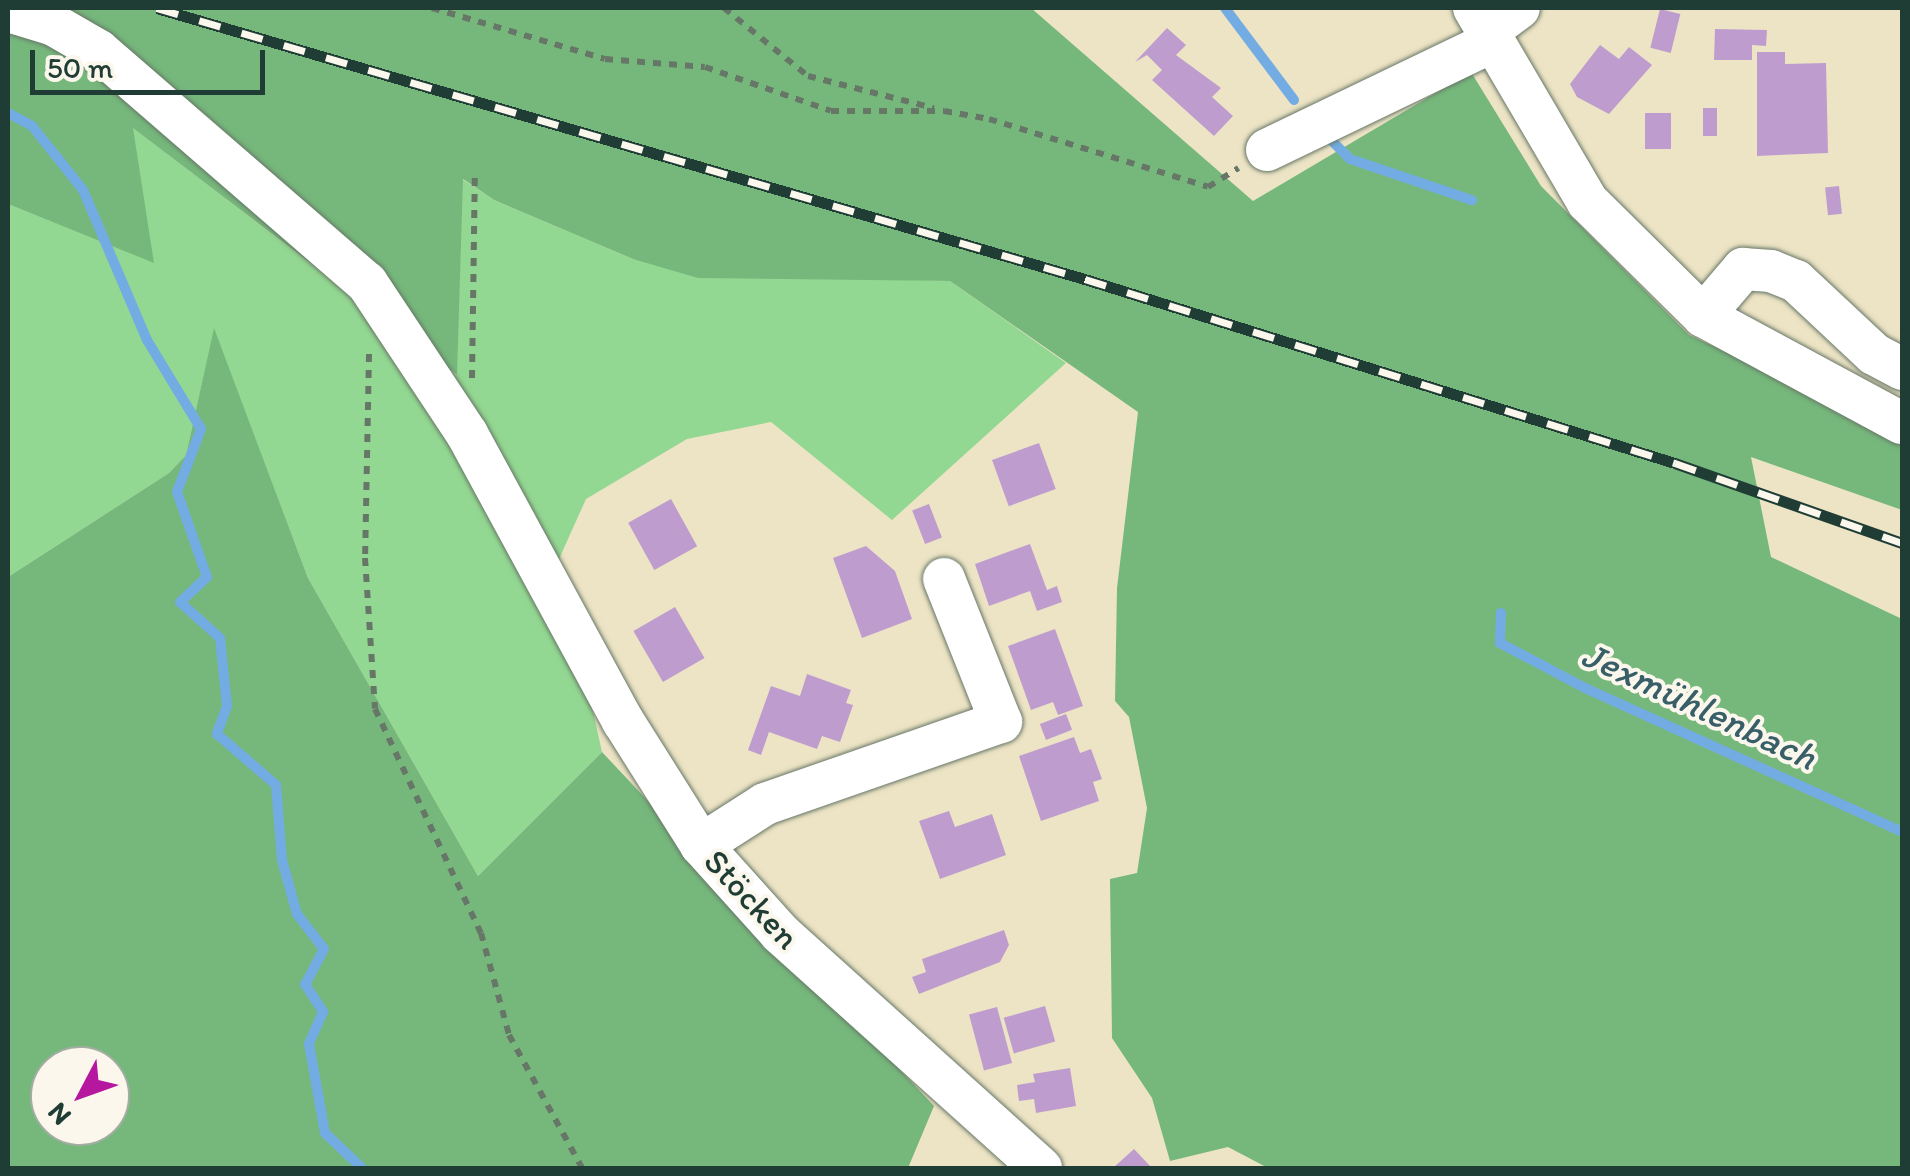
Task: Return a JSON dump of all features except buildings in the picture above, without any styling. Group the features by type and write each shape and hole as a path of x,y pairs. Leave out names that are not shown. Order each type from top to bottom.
{"street":[{"path":"1267,150 1519,8"},
{"name":"Stöcken","path":"8,11 57,16 367,283 467,434 623,721 701,845 781,934 1041,1168"},
{"path":"1483,28 1588,202 1703,316 1902,422"},
{"path":"1703,316 1742,269 1771,270 1796,281 1874,354 1902,369"},
{"path":"701,845 765,804 1001,722 944,579"}],"path":[{"path":"432,8 605,59 705,67 831,112 944,111"},
{"path":"724,8 808,76 1208,188 1267,150"},
{"path":"467,434 474,174"},
{"path":"368,337 366,558 375,709 480,933 509,1035 582,1168"}],"green space":[{"path":"8,8 1031,8 1253,201 1471,72 1541,186 1689,335 1902,433 1902,510 1751,457 1771,557 1902,619 1902,1168 1268,1168 1228,1147 1170,1161 1152,1098 1112,1038 1110,879 1137,873 1147,808 1129,717 1115,701 1117,588 1138,412 950,281 698,278 633,259 494,200 463,179 457,375 133,128 154,263 8,204"},
{"path":"132,127 456,375 462,179 494,200 633,259 836,278 950,281 1066,363 892,520 771,422 687,439 586,499 559,559 602,752 478,876 308,578 214,330 186,455 169,473 8,577 8,204 153,262"},
{"path":"214,328 308,578 478,876 602,752 934,1106 908,1168 8,1168 8,577 169,473 186,455"}],"waterway":[{"name":"Jexmühlenbach","path":"1225,8 1294,100"},
{"path":"8,113 32,126 83,190 147,340 201,429 177,492 207,577 180,602 220,638 227,706 217,734 276,785 282,860 297,914 324,949 305,984 323,1012 309,1044 325,1133 362,1168"},
{"path":"1325,134 1350,159 1472,200"},
{"name":"Jexmühlenbach","path":"1501,613 1500,643 1585,688 1902,832"}],"railway":[{"path":"157,8 1085,279 1675,463 1902,543"}]}
